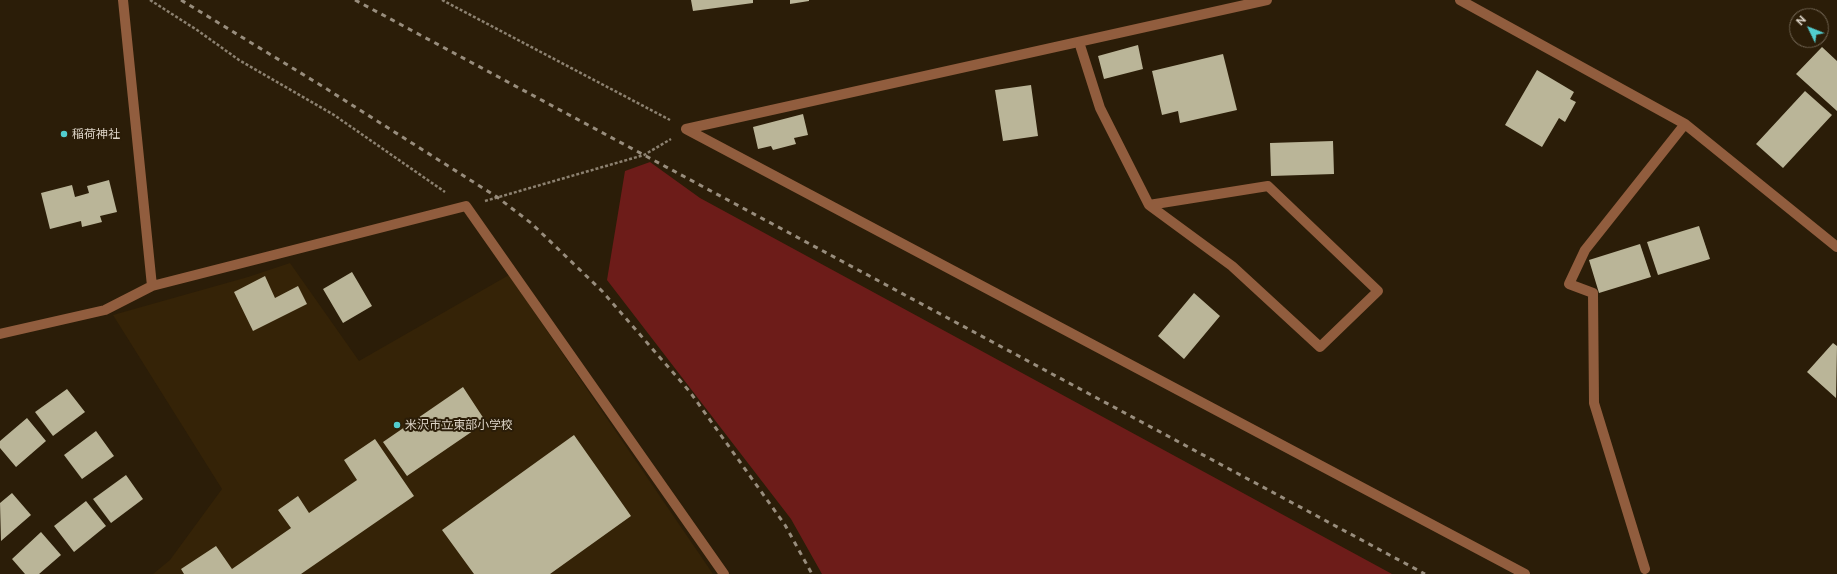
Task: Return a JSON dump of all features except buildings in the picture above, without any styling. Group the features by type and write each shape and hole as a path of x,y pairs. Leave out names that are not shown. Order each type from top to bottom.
{"street":[{"path":"123,0 152,286"},
{"path":"686,129 1267,0"},
{"path":"1460,0 1685,124 1837,247"},
{"path":"1079,42 1100,108 1150,205 1232,266 1320,347 1378,291 1268,186 1150,205"},
{"path":"1645,569 1594,403 1593,293 1569,284 1585,250 1685,124"},
{"path":"686,129 1525,574"},
{"path":"0,334 105,310 152,286 466,206 724,574"}],"path":[{"path":"150,0 197,30 239,60 334,115 466,206 644,155 686,129"},
{"path":"442,0 686,129"}],"shaded area":[{"path":"650,162 700,198 1392,574 822,574 791,519 607,280 625,171"},
{"name":"米沢市立東部小学校","path":"290,263 359,361 509,275 713,574 153,574 170,560 222,489 113,315 248,277"}],"railway":[{"path":"181,0 322,86 497,197 531,223 602,291 690,392 785,525 812,574"},
{"path":"355,0 1425,574"}],"place":[{"name":"稲荷神社","path":"64,134"},
{"name":"米沢市立東部小学校","path":"397,425"}]}
